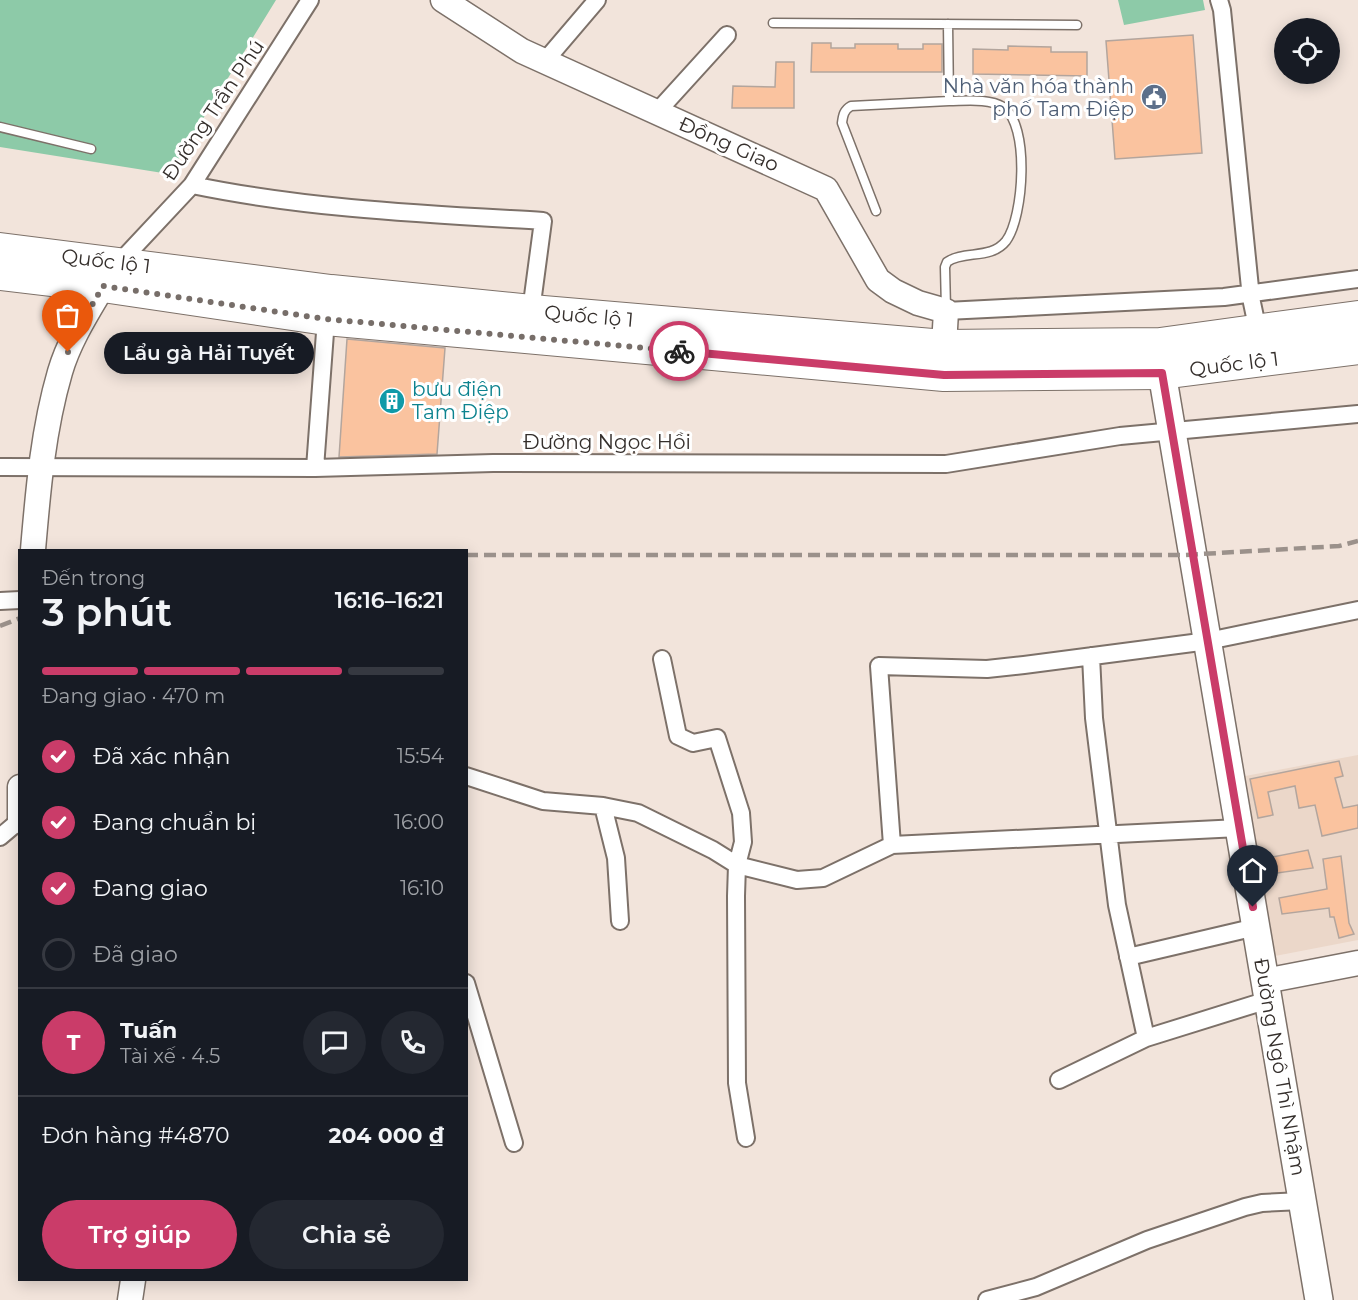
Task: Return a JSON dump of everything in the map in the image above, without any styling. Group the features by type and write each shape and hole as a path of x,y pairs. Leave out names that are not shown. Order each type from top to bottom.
{"highway":[{"name":"Quốc lộ 1","path":"0,249 326,319 944,375 1160,359 1358,348"},
{"name":"Quốc lộ 1","path":"0,274 111,274 331,291 531,311 944,346 1160,359 1258,331 1358,317"}],"main road":[{"name":"Đồng Giao","path":"442,0 522,51 826,189 878,280 893,291 918,303 946,312"},
{"path":"33,549 40,468 60,372 76,333 111,274"},
{"path":"944,346 946,312"},
{"name":"Đường Ngô Thì Nhậm","path":"1160,359 1319,1300"},
{"path":"1267,991 1358,963"},
{"path":"130,1300 133,1281"}],"street":[{"name":"Đường Trần Phú","path":"111,274 192,185 310,0"},
{"path":"545,61 597,0"},
{"path":"1219,0 1222,10 1251,294 1258,331"},
{"path":"657,112 727,35"},
{"path":"192,185 254,198 321,207 543,220 531,311"},
{"path":"946,312 1224,297 1358,279"},
{"path":"315,468 326,319"},
{"name":"Đường Ngọc Hồi","path":"0,467 315,468 493,463 946,464 1120,436 1358,414"},
{"path":"0,601 18,600"},
{"path":"892,845 879,666 987,669 1208,641 1358,610"},
{"path":"1091,656 1094,718 1117,905 1146,1038"},
{"path":"662,659 678,736 693,742 717,738 741,813 742,842 737,865 737,1083 746,1138"},
{"path":"468,777 543,801 603,806 638,813 714,850 737,865 797,880 823,878 892,845 1239,828"},
{"path":"603,806 616,858 620,921"},
{"path":"0,837 18,822"},
{"path":"1128,957 1256,927"},
{"path":"468,990 514,1143"},
{"path":"1059,1080 1146,1038 1267,991"},
{"path":"987,1300 1036,1287 1147,1240 1245,1207 1262,1203 1302,1201"}],"lane":[{"path":"773,23 1077,25"},
{"path":"948,24 949,101"},
{"path":"876,212 842,123 846,109 851,106 949,101 995,103 1005,108 1013,116 1019,135 1020,200 1006,240 996,249 947,262 945,267 946,312"},
{"path":"0,127 91,149"}],"shaded area":[{"path":"1358,755 1358,940 1275,956 1240,777"}],"green space":[{"path":"0,0 276,0 169,174 0,147"},
{"path":"1118,0 1203,0 1205,10 1124,25"}],"building":[{"name":"Nhà văn hóa thành phố Tam Điệp","path":"1193,35 1202,153 1115,159 1106,41"},
{"path":"812,43 831,43 831,48 855,48 855,44 898,44 898,49 923,49 923,44 942,44 942,72 811,72"},
{"path":"1008,46 1051,47 1051,52 1087,52 1087,76 973,74 973,49 1008,50"},
{"path":"776,62 794,62 794,108 732,108 733,86 775,87"},
{"name":"bưu điện Tam Điệp","path":"347,339 445,348 437,454 339,457"},
{"path":"1339,761 1343,776 1335,778 1343,808 1358,805 1358,828 1322,836 1315,805 1299,808 1295,786 1268,792 1273,815 1258,818 1250,779"},
{"path":"1308,850 1313,868 1270,874 1267,858"},
{"path":"1341,856 1349,923 1354,934 1339,938 1334,917 1330,917 1329,908 1282,914 1279,898 1327,889 1323,859"}],"railway":[{"path":"468,555 1184,555 1339,546 1358,541"},
{"path":"0,626 18,619"}],"way so far":[{"path":"68,352 76,333 103,286 326,319 679,351"}],"place":[{"name":"Nhà văn hóa thành phố Tam Điệp","path":"1154,97"},
{"name":"Lẩu gà Hải Tuyết","path":"68,352"},
{"name":"bưu điện Tam Điệp","path":"392,401"}],"route":[{"path":"679,351 944,375 1162,373 1253,907"}]}
